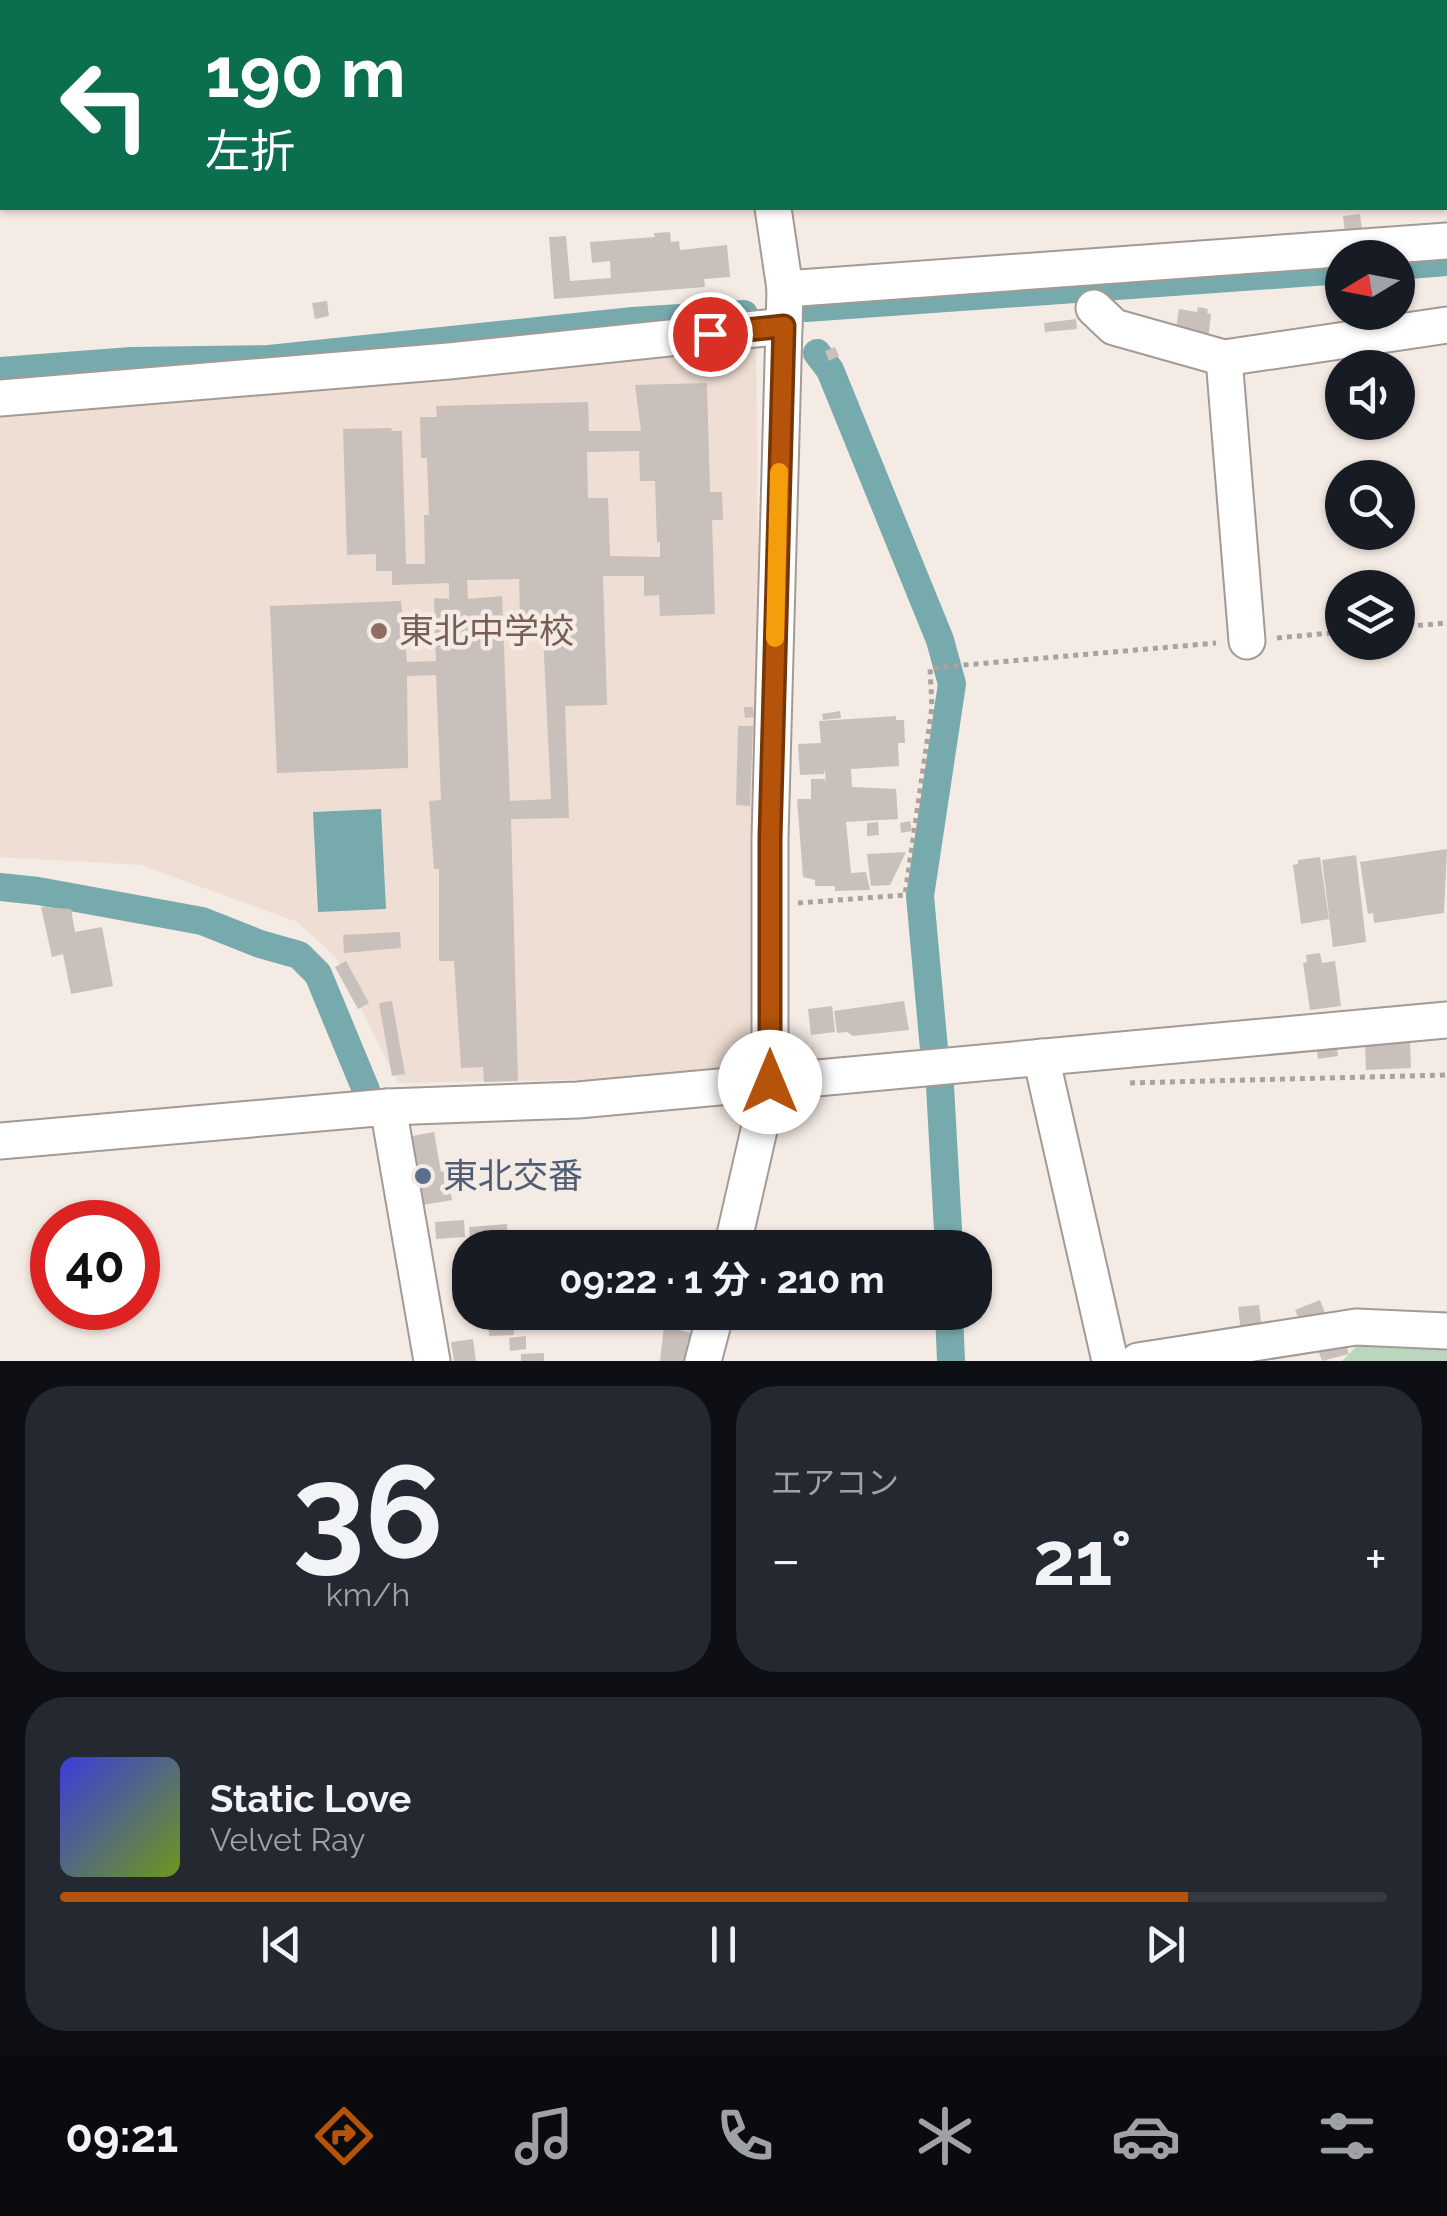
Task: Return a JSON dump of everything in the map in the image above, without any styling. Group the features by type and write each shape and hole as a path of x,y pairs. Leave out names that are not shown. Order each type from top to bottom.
{"street":[{"path":"736,1230 770,1082 770,905 785,289 773,210"},
{"path":"785,289 1447,241"},
{"path":"1094,308 1114,326 1224,358 1447,325"},
{"path":"0,398 448,361 784,326"},
{"path":"1224,358 1246,641"},
{"path":"0,1141 388,1107 578,1100 1447,1020"},
{"path":"1042,1057 1110,1361"},
{"path":"388,1107 432,1361"},
{"path":"1138,1361 1314,1347 1356,1327 1447,1332"},
{"path":"703,1361 711,1330"}],"path":[{"path":"1415,626 1447,623"},
{"path":"770,905 906,895 932,707 930,668 1325,634"},
{"path":"1128,1083 1447,1075"}],"shaded area":[{"name":"東北中学校","path":"756,339 763,1076 398,1083 335,956 297,922 141,865 0,857 0,405"}],"green space":[{"path":"1358,1345 1447,1348 1447,1361 1342,1361"}],"water":[{"path":"381,809 386,909 318,912 313,812"}],"building":[{"path":"1360,214 1362,231 1345,232 1343,216"},
{"path":"670,232 671,242 679,241 680,250 727,245 730,277 704,279 705,287 554,299 549,237 566,236 570,281 611,278 610,261 592,263 590,242 655,237 654,233"},
{"path":"327,301 329,316 315,319 312,303"},
{"path":"1198,307 1211,314 1208,341 1175,336 1179,309 1197,312"},
{"path":"1076,319 1077,329 1045,332 1044,323"},
{"path":"835,347 839,356 829,361 825,351"},
{"path":"707,383 710,492 722,492 723,520 712,520 715,614 660,616 659,595 644,596 644,576 603,576 607,705 565,706 569,818 511,819 518,1081 484,1082 483,1067 461,1068 454,961 439,961 439,869 434,869 429,801 441,800 436,675 407,676 408,768 277,773 270,606 401,601 407,662 436,661 434,598 449,599 449,583 392,585 392,571 376,571 376,554 347,555 343,429 402,431 406,564 425,564 424,515 429,515 427,458 421,458 420,417 437,417 436,406 588,402 589,431 641,431 635,385","holes":["639,451 640,481 655,481 660,557 610,556 608,498 588,498 587,452","519,579 520,615 542,614 551,799 510,801 502,596 468,599 467,580"]},
{"path":"744,707 753,707 754,717 745,718"},
{"path":"840,711 841,718 823,720 822,714"},
{"path":"896,716 896,720 904,720 905,743 898,743 899,766 851,769 852,787 896,789 898,819 846,822 851,873 866,872 870,890 835,891 835,886 815,886 815,880 803,877 797,799 811,799 811,779 825,779 826,784 825,770 824,774 800,775 798,744 821,743 819,721"},
{"path":"738,726 753,726 750,806 736,805"},
{"path":"910,821 912,831 901,833 900,823"},
{"path":"878,822 879,835 867,836 867,823"},
{"path":"1447,849 1444,913 1374,923 1373,913 1368,914 1360,862"},
{"path":"906,852 890,885 871,886 867,854"},
{"path":"1356,855 1366,942 1333,947 1322,860"},
{"path":"1320,857 1329,919 1301,924 1293,865 1298,860"},
{"path":"41,907 71,909 75,932 102,927 113,986 71,994 63,954 52,957"},
{"path":"400,932 401,948 344,953 343,935"},
{"path":"1320,953 1322,963 1335,961 1341,1006 1310,1010 1303,963 1307,962 1306,955"},
{"path":"346,961 369,1003 358,1009 335,967"},
{"path":"392,1001 405,1074 392,1076 379,1003"},
{"path":"904,1001 909,1030 853,1036 837,1033 834,1011"},
{"path":"832,1006 835,1032 811,1035 808,1009"},
{"path":"1410,1042 1411,1068 1366,1070 1365,1044"},
{"path":"1337,1047 1338,1056 1318,1059 1317,1050"},
{"path":"434,1132 441,1172 447,1171 452,1200 417,1206 402,1138"},
{"path":"464,1220 465,1230 452,1230 452,1238 436,1239 435,1222"},
{"path":"507,1224 507,1230 469,1230 469,1227"},
{"path":"1320,1300 1327,1318 1303,1328 1295,1310"},
{"path":"1259,1305 1262,1330 1241,1333 1238,1307"},
{"path":"489,1330 514,1330 514,1335 489,1336"},
{"path":"664,1330 691,1333 684,1361 660,1361"},
{"path":"526,1336 526,1349 510,1351 509,1338"},
{"path":"1343,1338 1349,1354 1322,1361 1317,1347"},
{"path":"473,1339 476,1361 454,1361 451,1342"},
{"path":"544,1353 544,1361 521,1361 521,1354"}],"waterway":[{"path":"1415,265 1447,262"},
{"path":"806,308 1325,271"},
{"path":"0,371 131,361 269,359 633,321 744,314"},
{"path":"817,353 830,370 940,640 952,684 920,896 934,1049"},
{"path":"0,887 202,921 299,955 318,974 366,1090"},
{"path":"940,1086 948,1230"},
{"path":"950,1330 951,1361"}],"slow traffic":[{"path":"775,638 779,472"}],"place":[{"name":"東北中学校","path":"379,631"},
{"name":"東北交番","path":"423,1176"}],"route":[{"path":"710,334 784,326 770,838 770,1082"}]}
